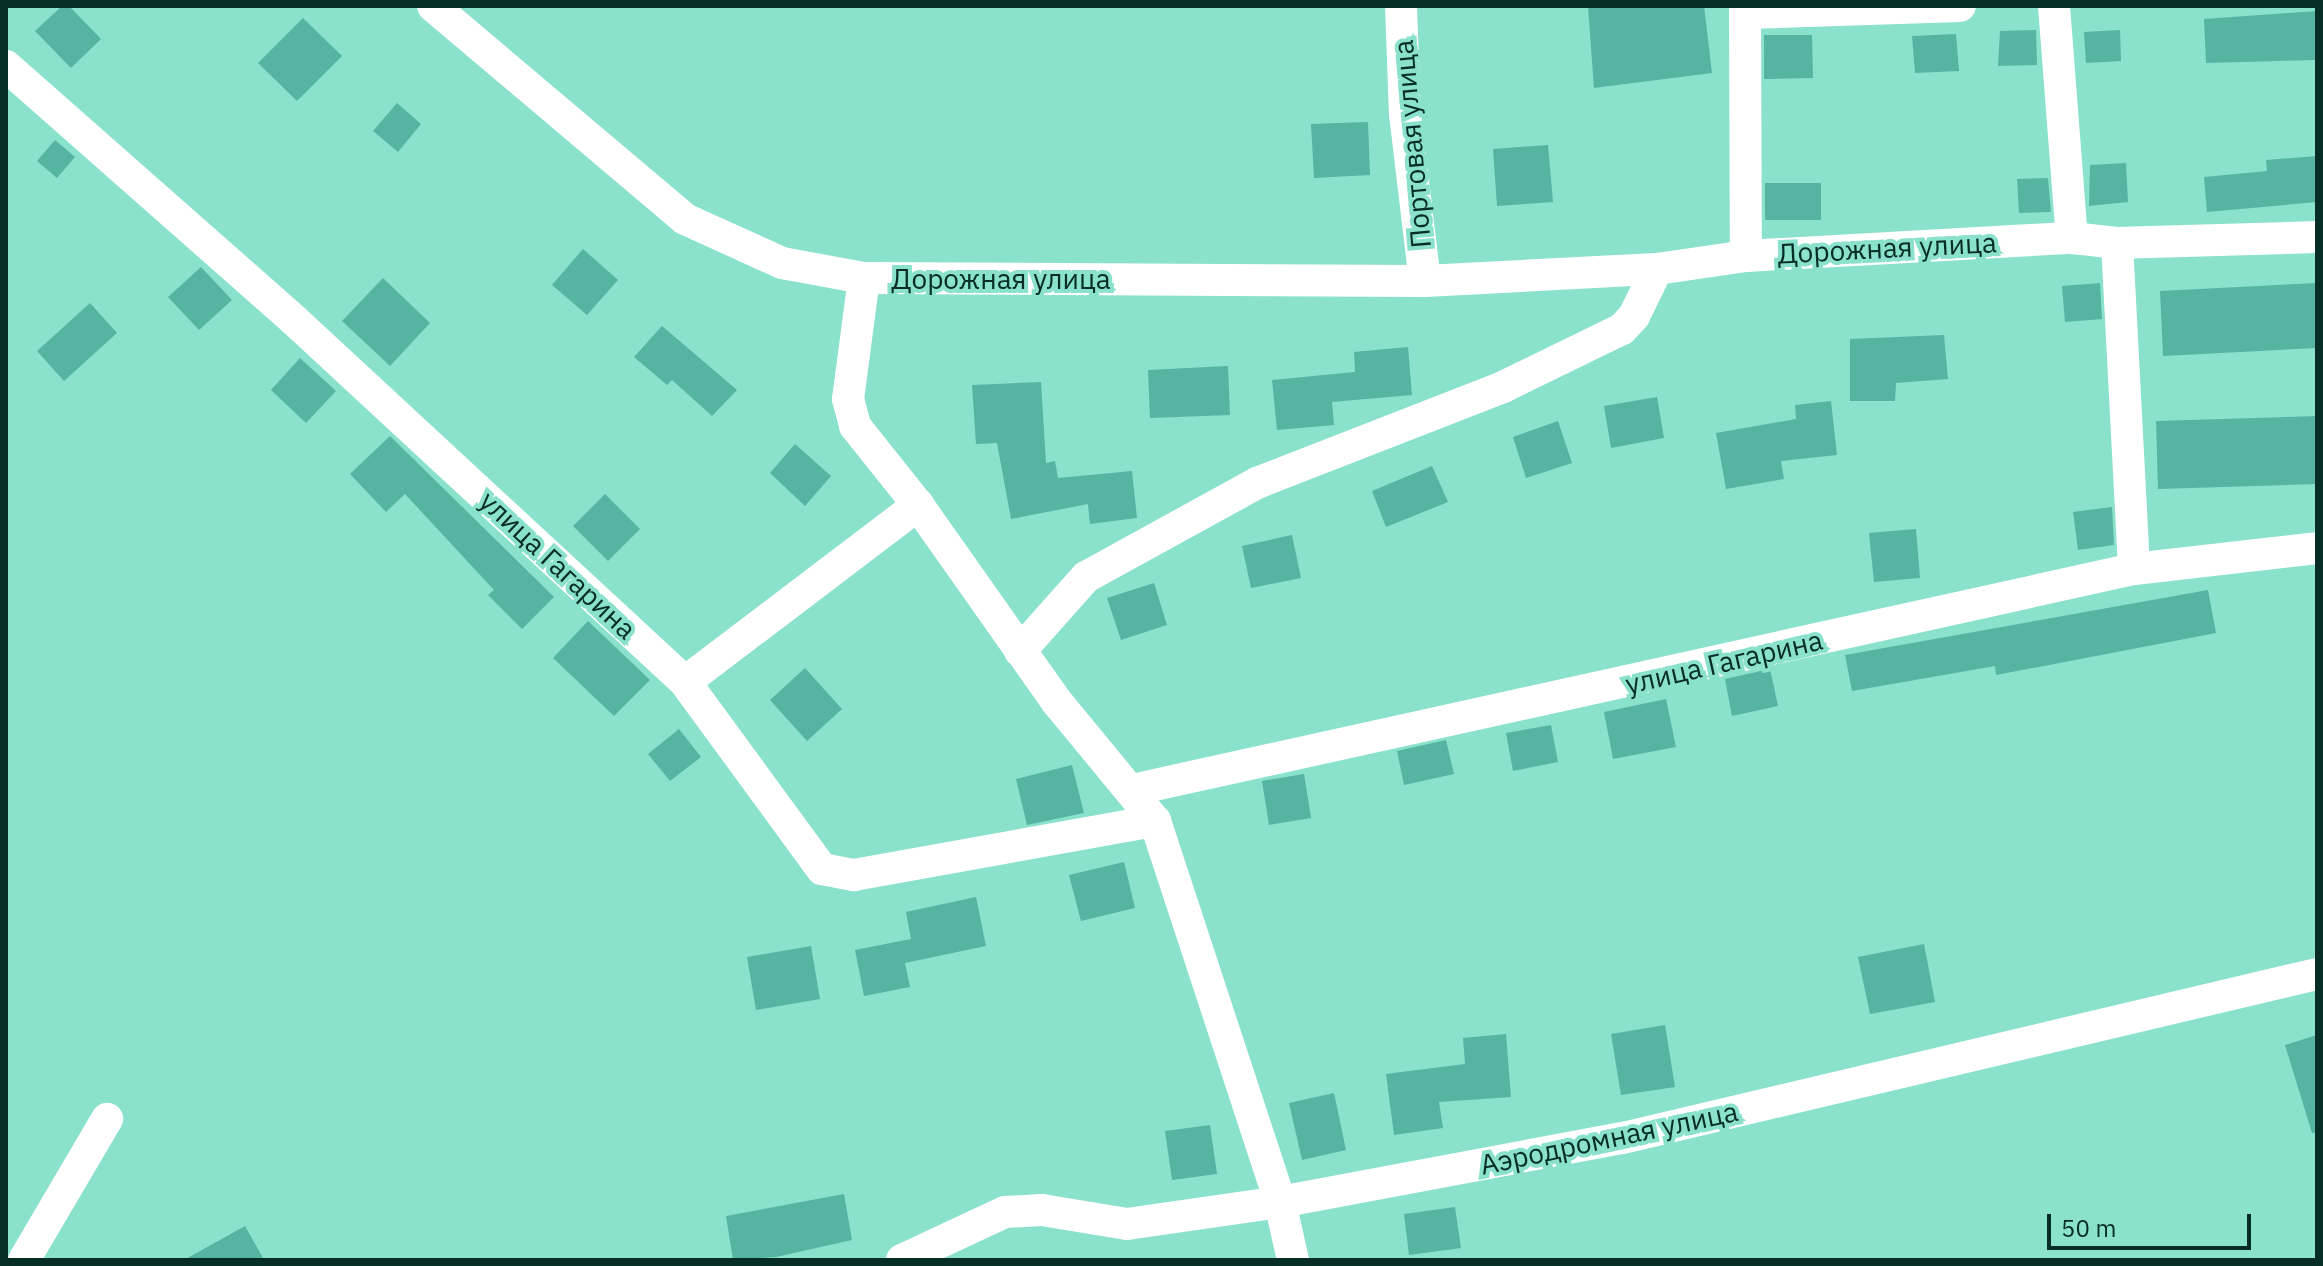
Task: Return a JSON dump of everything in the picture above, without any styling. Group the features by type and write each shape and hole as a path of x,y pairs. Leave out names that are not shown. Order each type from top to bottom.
{"street":[{"name":"Дорожная улица","path":"433,6 685,219 782,263 864,278 1425,281 1657,269 1746,256 2072,238 2117,243 2317,237"},
{"name":"Портовая улица","path":"1401,6 1405,114 1425,281"},
{"path":"1746,256 1746,10 1960,6"},
{"path":"2054,6 2072,238"},
{"name":"улица Гагарина","path":"6,66 294,320 685,682 830,874 854,875 1155,821"},
{"path":"2117,243 2134,569"},
{"path":"1020,651 1068,594 1106,564 1257,483 1503,387 1622,329 1634,316 1657,269"},
{"path":"864,278 848,407 861,436 918,505 1020,651 1155,821 1280,1202 1293,1260"},
{"path":"685,682 918,505"},
{"name":"улица Гагарина","path":"1132,790 2134,569 2317,548"},
{"name":"Аэродромная улица","path":"902,1260 974,1225 1025,1209 1127,1224 1280,1202 1623,1138 2317,974"},
{"path":"24,1260 107,1119"}],"building":[{"path":"62,6 69,6 101,39 71,68 35,31"},
{"path":"1588,6 1704,6 1712,73 1594,88"},
{"path":"2317,11 2317,60 2206,63 2204,19"},
{"path":"303,18 342,56 297,101 258,63"},
{"path":"2036,30 2037,65 1998,66 2000,31"},
{"path":"2120,30 2121,61 2086,63 2084,32"},
{"path":"1956,34 1959,71 1915,73 1912,36"},
{"path":"1764,35 1812,35 1813,78 1764,79"},
{"path":"397,103 421,124 398,152 373,131"},
{"path":"1368,122 1370,175 1314,178 1311,124"},
{"path":"55,140 75,157 57,178 37,161"},
{"path":"1548,145 1553,202 1497,206 1493,149"},
{"path":"2317,156 2317,202 2207,212 2204,177 2267,171 2266,160"},
{"path":"2126,163 2128,202 2089,206 2090,165"},
{"path":"2048,178 2051,212 2019,213 2017,179"},
{"path":"1765,183 1821,183 1821,220 1765,220"},
{"path":"583,249 618,280 587,315 552,285"},
{"path":"201,267 232,300 199,330 168,297"},
{"path":"383,278 430,323 390,366 342,321"},
{"path":"2100,283 2102,319 2065,322 2062,286"},
{"path":"2317,283 2317,348 2163,356 2160,291"},
{"path":"90,303 117,333 64,381 37,351"},
{"path":"662,326 737,390 712,416 672,380 667,385 634,357"},
{"path":"1944,335 1948,379 1896,383 1895,401 1850,401 1850,339"},
{"path":"1408,347 1412,395 1332,402 1334,425 1277,430 1272,380 1355,372 1354,352"},
{"path":"300,358 336,391 306,423 271,390"},
{"path":"1228,366 1230,415 1150,418 1148,370"},
{"path":"1041,382 1046,463 1055,461 1058,478 1132,471 1137,518 1090,524 1088,504 1011,519 997,443 976,444 972,385"},
{"path":"1657,397 1664,438 1611,448 1604,406"},
{"path":"1831,401 1837,455 1781,461 1784,479 1726,489 1716,433 1796,419 1795,405"},
{"path":"2317,416 2317,484 2158,489 2156,421"},
{"path":"1558,421 1572,463 1526,478 1513,437"},
{"path":"390,436 554,597 522,629 488,595 494,590 405,494 386,512 350,474"},
{"path":"795,444 831,476 805,506 770,473"},
{"path":"1432,466 1448,502 1386,527 1372,491"},
{"path":"605,494 640,529 608,561 573,526"},
{"path":"2112,507 2114,545 2078,550 2073,512"},
{"path":"1916,529 1920,578 1874,582 1869,533"},
{"path":"1292,535 1301,578 1251,588 1242,546"},
{"path":"1154,583 1167,625 1121,640 1107,598"},
{"path":"2208,590 2216,633 1996,675 1995,666 1852,691 1845,655"},
{"path":"588,621 650,680 614,716 553,658"},
{"path":"805,668 842,709 807,741 770,700"},
{"path":"1770,669 1778,706 1732,716 1725,679"},
{"path":"1666,699 1676,747 1613,759 1604,712"},
{"path":"1551,725 1558,762 1513,771 1506,733"},
{"path":"679,729 701,757 670,781 648,754"},
{"path":"1446,740 1454,774 1404,785 1397,751"},
{"path":"1072,765 1084,813 1027,825 1016,779"},
{"path":"1304,774 1311,818 1269,825 1262,781"},
{"path":"1124,862 1135,908 1081,921 1069,875"},
{"path":"976,897 986,946 905,963 910,987 864,996 855,950 911,939 906,912"},
{"path":"1924,944 1935,1002 1870,1014 1858,957"},
{"path":"811,946 820,999 756,1010 747,957"},
{"path":"1665,1025 1675,1087 1621,1095 1611,1034"},
{"path":"1506,1034 1511,1097 1439,1102 1443,1128 1394,1135 1386,1074 1465,1064 1463,1038"},
{"path":"2317,1035 2317,1132 2312,1133 2285,1045"},
{"path":"1334,1093 1346,1150 1302,1160 1289,1103"},
{"path":"1210,1125 1217,1174 1172,1180 1165,1131"},
{"path":"844,1194 852,1240 776,1257 733,1260 726,1216"},
{"path":"1455,1207 1461,1248 1409,1255 1404,1214"},
{"path":"245,1226 264,1260 184,1260"}]}
